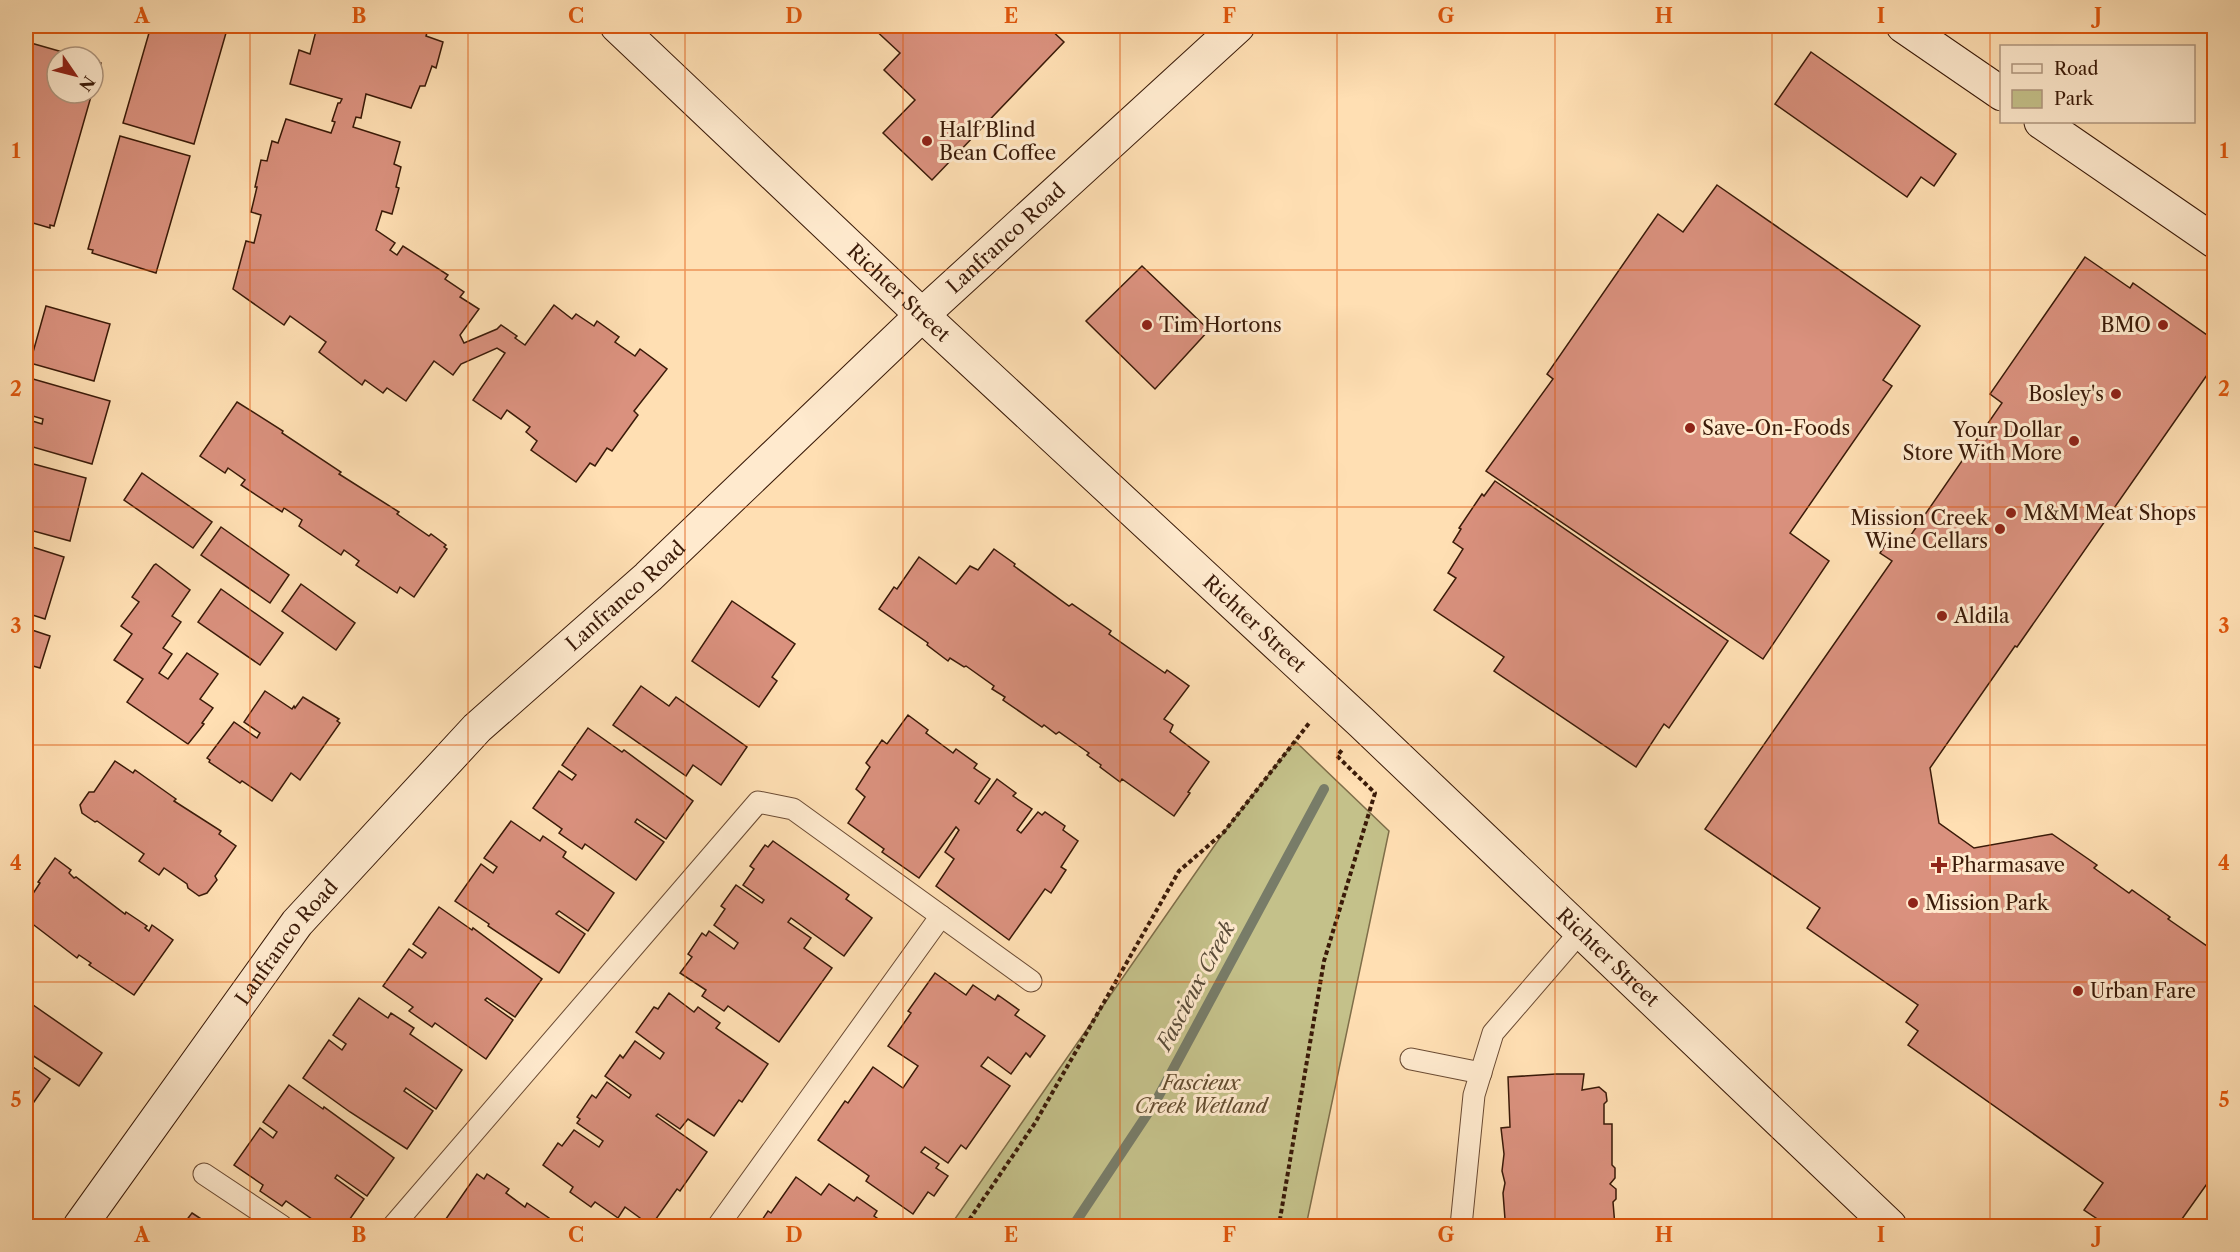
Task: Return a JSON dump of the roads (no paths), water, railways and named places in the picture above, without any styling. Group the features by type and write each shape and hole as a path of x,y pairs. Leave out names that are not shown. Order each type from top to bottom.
{"street":[{"name":"Richter Street","path":"617,26 922,315 1362,723 1890,1227"},
{"name":"Lanfranco Road","path":"80,1227 297,923 477,729 648,577 922,315 1238,26"},
{"path":"1903,26 2000,93"},
{"path":"2042,123 2214,241"}],"lane":[{"path":"393,1227 758,802 793,809 1031,981"},
{"path":"718,1227 941,916"},
{"path":"1461,1227 1473,1095 1493,1033 1581,931"},
{"path":"1411,1059 1480,1073"},
{"path":"204,1174 282,1227"}],"waterway":[{"name":"Fascieux Creek","path":"1073,1226 1156,1101 1324,789"}],"place":[{"name":"Half Blind Bean Coffee","path":"927,141"},
{"name":"Tim Hortons","path":"1147,325"},
{"name":"BMO","path":"2163,325"},
{"name":"Bosley's","path":"2116,394"},
{"name":"Save-On-Foods","path":"1690,428"},
{"name":"Your Dollar Store With More","path":"2074,441"},
{"name":"M&M Meat Shops","path":"2011,513"},
{"name":"Mission Creek Wine Cellars","path":"2000,529"},
{"name":"Aldila","path":"1942,616"},
{"name":"Pharmasave","path":"1939,865"},
{"name":"Mission Park","path":"1913,903"},
{"name":"Urban Fare","path":"2078,991"}],"park label":[{"name":"Fascieux Creek Wetland","path":"1201,1094"}]}
